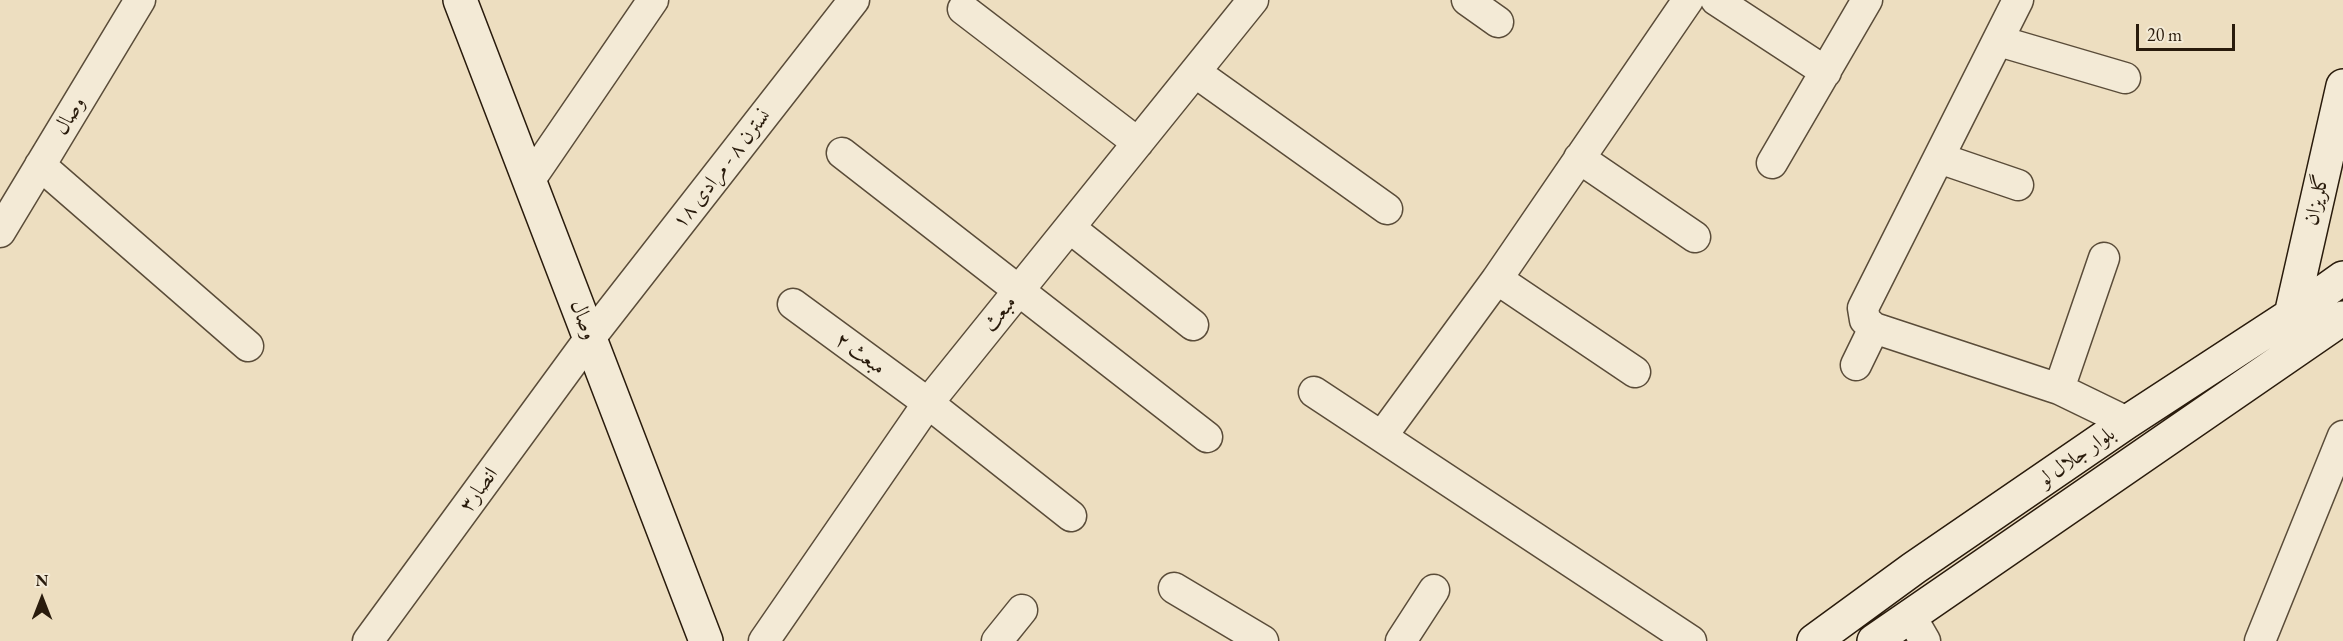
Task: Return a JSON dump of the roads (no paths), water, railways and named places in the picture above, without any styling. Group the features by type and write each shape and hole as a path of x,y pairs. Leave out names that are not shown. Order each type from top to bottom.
{"main road":[{"name":"وصال","path":"463,2 529,181 706,641"},
{"name":"گلریزان","path":"2291,315 2343,86"},
{"name":"بلوار جلال لو","path":"1814,641 1914,568 2343,278"},
{"name":"بلوار جلال لو","path":"1874,641 1923,618 2343,318"},
{"path":"1914,568 1923,618"}],"street":[{"name":"وصال","path":"0,232 140,0"},
{"path":"529,181 653,0"},
{"name":"نسترن ۸ - مرادی ۱۸","path":"590,338 854,0"},
{"path":"1467,0 1498,22"},
{"path":"1382,436 1497,279 1688,0"},
{"path":"1716,0 1826,72"},
{"path":"1772,163 1867,0"},
{"path":"2018,0 1863,308 1865,320 1875,328 2059,389 2127,422"},
{"name":"مبعث","path":"764,641 928,403 1195,72 1248,2"},
{"path":"963,9 1138,143"},
{"path":"1999,41 2125,78"},
{"path":"1195,72 1387,209"},
{"path":"842,153 1207,437"},
{"path":"1579,158 1695,237"},
{"path":"1939,158 2018,184"},
{"path":"40,165 248,346"},
{"path":"1070,228 1193,325"},
{"path":"2059,389 2104,258"},
{"path":"1497,279 1635,372"},
{"name":"مبعث ۲","path":"793,304 928,403 1071,516"},
{"path":"1856,365 1875,328"},
{"name":"انصار۳","path":"368,641 590,338"},
{"path":"1314,392 1691,641"},
{"path":"2260,641 2343,436"},
{"path":"1174,588 1263,641"},
{"path":"1401,641 1434,590"},
{"path":"997,641 1022,610"}]}
